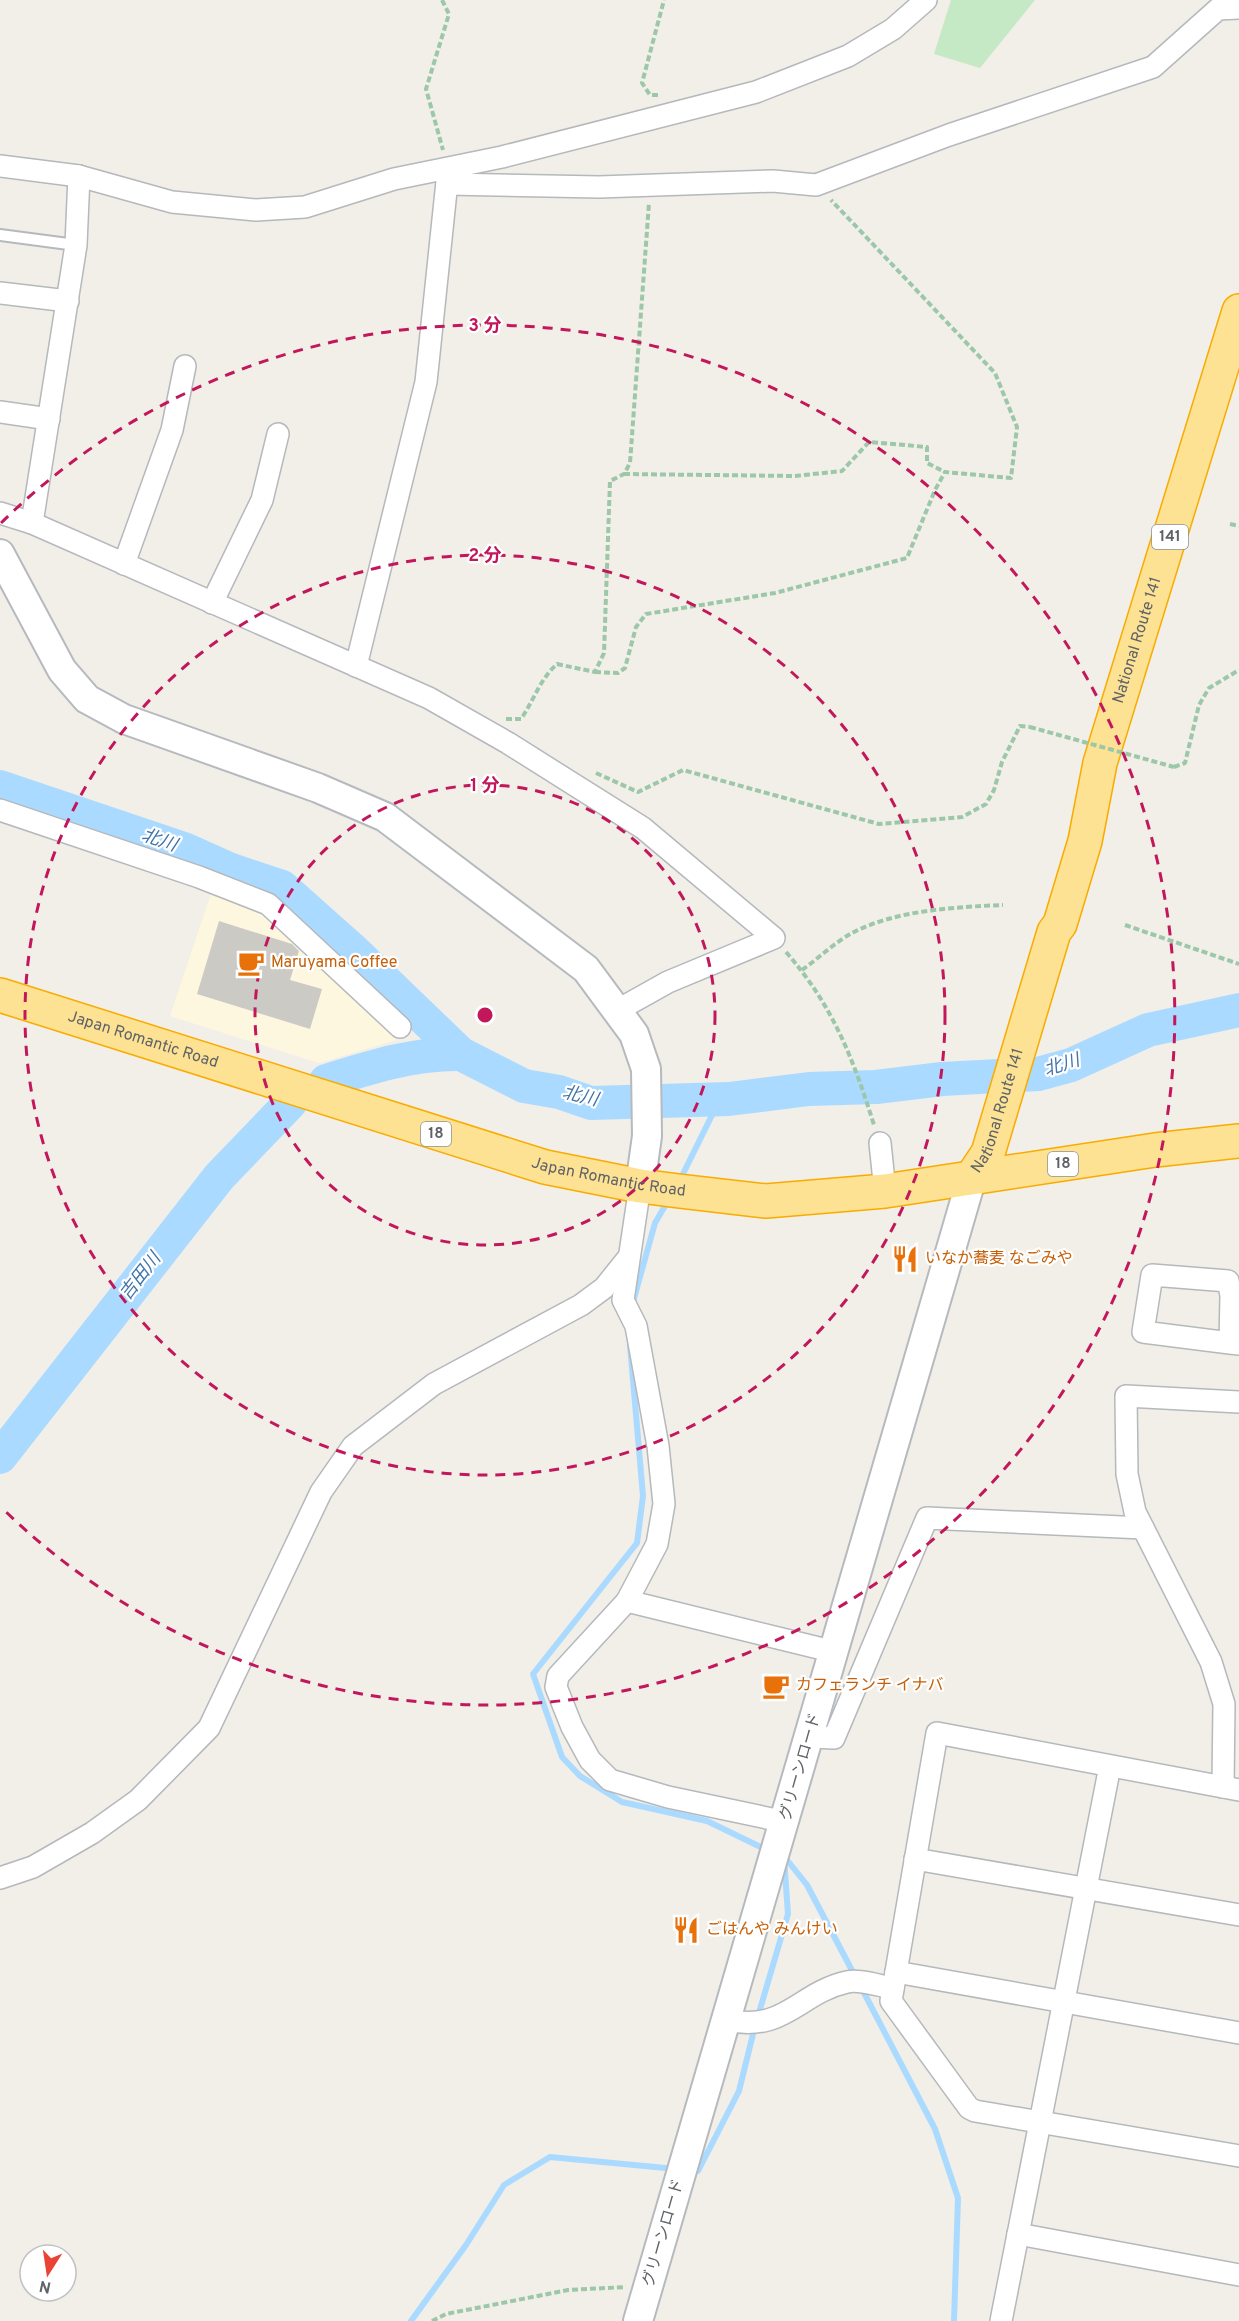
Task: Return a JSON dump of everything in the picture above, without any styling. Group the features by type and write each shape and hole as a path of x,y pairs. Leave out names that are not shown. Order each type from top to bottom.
{"highway":[{"name":"National Route 141","path":"972,1177 988,1153 990,1114 1006,1060 1085,841 1100,763 1239,311"},
{"name":"Japan Romantic Road","path":"0,995 545,1167 640,1186 766,1201 885,1191 1155,1150 1239,1141"}],"street":[{"path":"447,176 502,157 756,92 849,56 892,29 926,0"},
{"path":"0,166 79,176 172,202 256,210 305,207 394,179 447,176 651,185 773,181 816,185 949,135 1153,67 1218,9 1239,8"},
{"path":"32,523 76,245 79,176"},
{"path":"356,666 426,382 447,176"},
{"path":"0,293 68,301"},
{"path":"124,564 172,430 185,366"},
{"path":"0,412 49,419"},
{"path":"212,603 262,500 278,434"},
{"path":"0,513 32,523 429,698 643,828 774,938 668,982 618,1010"},
{"path":"0,554 62,670 87,699 124,719 318,788 385,817 586,969 634,1034 646,1069 647,1136 623,1300 636,1326 658,1446 664,1504 657,1544 627,1601 558,1676 556,1687 572,1727 590,1760 610,1780 668,1797 786,1822"},
{"path":"0,810 199,877 268,904 400,1027"},
{"path":"880,1143 885,1191"},
{"name":"グリーンロード","path":"638,2321 786,1822 972,1177"},
{"path":"0,1878 33,1867 92,1833 138,1800 209,1728 321,1492 353,1446 434,1384 581,1305 603,1288 628,1258"},
{"path":"1152,1275 1228,1281 1235,1344 1143,1332 1152,1275"},
{"path":"1239,1402 1126,1396 1127,1474 1135,1512 1212,1662 1224,1704 1231,1789 937,1733 891,2001 969,2108 975,2111 1239,2156"},
{"path":"810,1737 834,1738 927,1518 1143,1528"},
{"path":"627,1601 835,1652"},
{"path":"1001,2321 1110,1766"},
{"path":"915,1859 1239,1915"},
{"path":"726,2020 747,2025 769,2022 848,1981 894,1980 1064,2002 1239,2033"},
{"path":"1018,2234 1239,2275"}],"lane":[{"path":"0,235 76,245"}],"path":[{"path":"442,0 449,14 426,89 447,176"},
{"path":"661,96 650,95 642,83 664,0"},
{"path":"624,474 630,463 651,185"},
{"path":"595,672 604,653 610,481 624,474 795,476 842,471 868,441 927,447 927,463 945,472 1011,478 1017,427 995,373 860,228 816,185"},
{"path":"500,720 521,719 533,702 544,675 557,664 595,672 618,673 626,668 636,627 646,614 775,593 907,558 935,489 945,472"},
{"path":"1230,524 1239,526"},
{"path":"585,768 638,792 683,770 879,824 917,823 962,817 986,804 994,790 1002,762 1020,726 1174,766 1185,763 1198,705 1209,688 1239,670"},
{"path":"802,970 854,932 907,915 946,908 1003,906"},
{"path":"1125,925 1239,963"},
{"path":"774,938 802,970 835,1019 858,1074 880,1143"},
{"path":"432,2321 446,2314 568,2290 648,2286"}],"shaded area":[{"path":"215,882 285,920 387,1025 396,1040 319,1063 170,1016"}],"green space":[{"path":"951,0 1035,0 980,68 934,54"}],"building":[{"name":"Maruyama Coffee","path":"219,921 292,944 299,951 290,980 322,989 310,1029 197,994"}],"waterway":[{"name":"北川","path":"0,787 184,849 231,870 282,887 355,952 461,1054 524,1086 559,1092 591,1103 729,1099 809,1089 876,1087 942,1079 1038,1074 1071,1065 1148,1030 1239,1010"},
{"name":"吉田川","path":"326,1081 409,1058 461,1054"},
{"path":"680,1180 717,1105 729,1099"},
{"name":"吉田川","path":"0,1457 219,1177 290,1103"},
{"path":"633,1302 655,1223 669,1199"},
{"path":"630,1345 643,1496 637,1543 533,1674 562,1757 580,1776 622,1802 707,1821 767,1850"},
{"path":"758,2016 788,1914 784,1858"},
{"path":"787,1860 807,1885 856,1978"},
{"path":"861,1987 935,2129 958,2198 954,2321"},
{"path":"689,2171 698,2171 739,2091 755,2026"},
{"path":"411,2321 466,2245 504,2185 550,2157 676,2169"}],"place":[{"name":"Maruyama Coffee","path":"251,963"},
{"name":"いなか蕎麦 なごみや","path":"905,1259"},
{"name":"カフェランチ イナバ","path":"776,1686"},
{"name":"ごはんや みんけい","path":"686,1930"}]}
